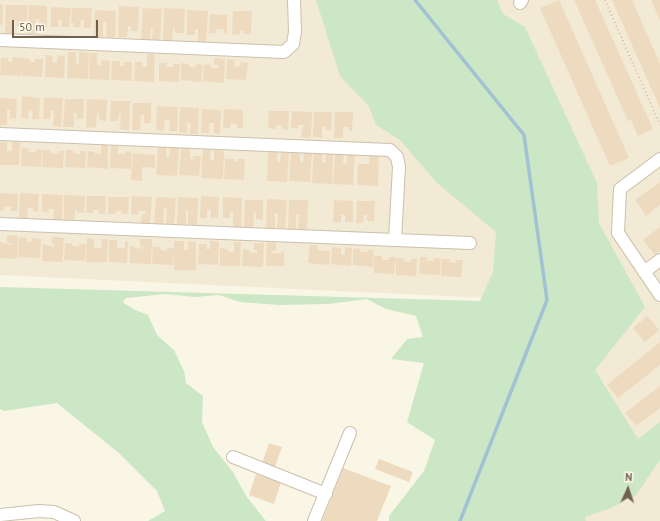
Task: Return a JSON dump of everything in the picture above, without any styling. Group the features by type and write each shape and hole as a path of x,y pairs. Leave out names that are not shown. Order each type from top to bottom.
{"lane":[{"path":"0,40 284,52 293,44 295,32 294,0"},
{"path":"0,134 390,150 397,157 399,167 395,240"},
{"path":"660,159 620,189 618,233 660,295"},
{"path":"0,224 470,243"},
{"path":"644,272 660,260"},
{"path":"314,521 350,433"},
{"path":"233,457 326,494"},
{"path":"0,515 54,512 74,521"}],"path":[{"path":"605,0 660,125"}],"shaded area":[{"path":"0,0 660,0 660,521 460,521 487,298 0,275"}],"green space":[{"path":"316,0 497,0 503,14 525,27 597,183 599,223 645,307 595,370 638,439 660,422 660,460 636,495 611,508 585,517 586,521 389,521 389,516 424,471 435,440 407,422 424,363 391,359 407,339 423,337 416,316 386,309 367,299 328,304 279,305 240,302 219,295 195,297 165,294 126,298 123,301 135,310 148,315 157,335 174,350 184,371 186,383 203,396 202,422 213,447 233,472 246,496 266,521 148,521 165,511 157,491 120,454 57,403 4,411 0,409 0,287 480,301 493,272 496,232 437,183 400,140 376,125 369,106 340,76"}],"building":[{"path":"559,0 629,158 610,166 540,8"},
{"path":"574,0 595,0 653,129 638,136 631,120 628,121"},
{"path":"612,0 632,0 660,64 660,108"},
{"path":"651,0 660,0 660,20"},
{"path":"0,4 3,5 2,25 0,25"},
{"path":"6,5 28,5 27,21 25,21 25,26 17,26 17,21 14,21 13,34 5,34"},
{"path":"29,5 47,6 47,27 39,27 39,19 36,19 36,34 28,34"},
{"path":"119,6 139,7 138,31 131,31 131,26 128,26 127,37 118,37"},
{"path":"51,7 71,8 69,27 61,27 62,20 58,20 58,27 51,27"},
{"path":"72,8 92,8 91,28 84,28 84,20 81,20 80,27 73,27 74,23 71,23"},
{"path":"143,8 162,9 160,40 152,40 153,28 151,28 150,40 141,39"},
{"path":"164,8 185,9 184,33 175,33 175,28 173,28 172,41 163,40"},
{"path":"95,10 116,11 115,37 106,37 107,22 103,22 103,37 94,37"},
{"path":"187,10 208,11 206,43 198,42 198,29 195,29 195,35 187,35"},
{"path":"233,11 252,11 251,34 244,34 244,31 240,31 240,34 232,35"},
{"path":"210,14 227,15 227,34 224,33 223,29 216,29 216,33 209,33"},
{"path":"68,52 76,52 76,64 79,64 79,52 89,53 88,79 67,78"},
{"path":"90,53 97,53 97,65 101,65 101,60 110,61 109,80 89,79"},
{"path":"147,54 155,54 154,82 134,81 135,62 142,62 142,67 147,67"},
{"path":"46,55 53,56 52,63 57,63 58,55 65,56 64,78 45,77"},
{"path":"13,57 30,59 30,62 35,62 35,59 43,59 42,77 22,76 22,68 21,76 0,75 1,58 8,58 8,61 12,62"},
{"path":"214,58 225,59 224,83 203,81 204,64 211,65 211,68 218,68 219,65 214,65"},
{"path":"227,59 235,60 234,66 240,67 241,62 248,63 246,80 226,79"},
{"path":"112,61 120,61 120,66 124,66 124,62 132,62 132,81 111,80"},
{"path":"159,63 167,63 166,67 173,67 173,64 180,64 179,82 159,81"},
{"path":"181,63 189,64 189,67 196,67 196,64 203,65 201,82 181,80"},
{"path":"22,96 40,98 39,119 32,119 33,111 29,110 28,119 21,118"},
{"path":"0,98 17,99 16,119 10,118 10,110 7,110 7,125 0,125"},
{"path":"44,98 63,98 61,127 53,126 54,111 51,111 50,119 43,119"},
{"path":"65,99 84,99 83,119 76,119 77,113 74,113 74,127 63,127"},
{"path":"87,99 107,100 106,121 99,120 99,113 97,113 96,128 86,127"},
{"path":"111,101 130,101 129,130 120,129 121,113 119,113 118,121 110,121"},
{"path":"133,103 151,103 151,123 144,123 144,115 141,115 140,130 132,130"},
{"path":"157,106 178,107 177,131 169,131 170,120 165,120 164,131 156,130"},
{"path":"180,107 199,108 198,134 190,134 191,123 187,123 187,133 179,132"},
{"path":"202,109 221,110 220,134 214,133 214,123 209,123 209,133 201,133"},
{"path":"224,109 243,110 243,128 237,128 237,124 231,123 230,128 223,128"},
{"path":"269,111 289,111 288,130 282,129 282,125 276,125 276,129 268,128"},
{"path":"292,111 312,112 311,138 301,137 302,127 305,125 298,125 298,129 291,128"},
{"path":"314,112 332,112 331,130 326,130 326,127 322,127 322,138 313,137"},
{"path":"335,112 353,112 352,131 349,131 349,127 343,127 343,138 334,138"},
{"path":"0,142 7,142 7,151 12,151 12,142 20,142 19,165 0,165"},
{"path":"101,145 108,145 108,169 87,167 88,151 95,152 95,154 101,154"},
{"path":"111,145 118,146 118,154 125,154 125,151 132,152 131,169 110,168"},
{"path":"158,147 166,147 166,157 169,157 170,147 179,148 177,176 156,175"},
{"path":"22,148 29,149 28,152 36,152 36,149 42,150 41,167 21,166"},
{"path":"181,148 190,149 190,159 193,159 193,156 201,156 199,176 179,175"},
{"path":"203,149 211,150 210,160 214,160 214,150 224,151 223,179 201,178"},
{"path":"43,150 51,150 50,153 58,154 58,151 64,151 63,168 42,167"},
{"path":"66,150 73,150 73,153 80,154 80,151 86,151 85,168 65,167"},
{"path":"314,151 323,151 322,163 325,163 326,152 333,152 332,184 312,183"},
{"path":"268,152 278,152 277,161 280,162 281,153 289,153 287,182 267,181"},
{"path":"133,153 155,155 155,168 142,167 142,181 131,180"},
{"path":"291,153 300,154 300,162 303,162 304,153 312,153 310,182 289,181"},
{"path":"335,153 344,154 343,163 347,164 347,154 355,155 353,185 333,184"},
{"path":"369,154 379,154 378,186 357,185 358,164 369,164"},
{"path":"225,159 234,159 234,161 237,161 237,159 245,159 244,180 224,179"},
{"path":"660,182 660,205 646,216 635,200"},
{"path":"0,193 18,194 17,211 11,211 11,207 4,207 4,211 0,211"},
{"path":"20,193 39,194 38,212 33,211 33,208 28,208 27,220 19,219"},
{"path":"42,194 63,195 62,221 53,221 54,209 49,209 49,213 42,212"},
{"path":"64,195 85,196 84,213 77,212 77,210 75,210 74,221 64,221"},
{"path":"87,196 106,196 105,214 99,214 99,210 93,210 93,213 86,213"},
{"path":"132,196 152,197 150,223 141,223 142,214 146,214 146,211 138,211 138,215 131,214"},
{"path":"201,196 219,197 218,218 211,218 211,210 207,210 207,218 200,218"},
{"path":"108,197 129,197 128,214 122,214 122,211 116,211 116,214 108,214"},
{"path":"156,197 176,198 174,225 166,224 167,209 164,208 163,224 154,224"},
{"path":"178,197 198,198 197,225 188,224 188,210 186,210 186,224 177,224"},
{"path":"223,197 242,198 241,227 233,227 233,212 230,212 230,218 223,218"},
{"path":"267,199 287,200 285,228 277,228 278,213 275,213 275,228 266,228"},
{"path":"245,200 263,200 263,220 256,219 256,212 254,212 253,227 244,227"},
{"path":"289,200 308,200 307,230 298,229 299,215 296,215 296,229 288,229"},
{"path":"334,200 353,201 353,222 345,222 345,215 341,215 341,222 333,222"},
{"path":"357,201 375,201 374,221 367,221 367,215 364,215 363,223 356,223"},
{"path":"660,227 660,251 655,255 643,240"},
{"path":"7,235 18,236 17,259 0,258 0,242 11,245 11,243 7,243"},
{"path":"19,237 27,238 27,242 32,242 32,238 41,239 40,258 18,257"},
{"path":"52,237 64,238 62,262 42,261 43,244 54,247 55,244 52,244"},
{"path":"87,238 94,239 94,248 101,248 102,239 108,239 107,262 86,262"},
{"path":"140,239 152,239 151,264 130,263 130,246 143,249 143,247 140,247"},
{"path":"109,240 117,240 117,248 125,248 125,241 128,241 127,263 109,262"},
{"path":"174,241 184,241 184,250 188,250 188,241 196,242 196,270 174,270"},
{"path":"210,241 219,241 218,265 198,264 199,244 207,244 206,249 210,249"},
{"path":"234,242 241,242 240,266 220,266 220,248 228,249 228,252 234,252"},
{"path":"267,242 276,243 276,251 272,251 272,253 281,254 281,251 284,252 284,266 266,266"},
{"path":"65,243 72,243 72,246 79,247 79,244 86,244 85,261 64,260"},
{"path":"254,243 264,243 263,267 242,266 243,249 257,253 257,250 254,250"},
{"path":"310,245 317,245 317,250 330,251 329,265 308,263"},
{"path":"153,247 160,247 160,250 167,251 167,248 174,248 173,265 152,264"},
{"path":"332,247 341,248 341,255 345,255 345,247 352,248 351,266 331,264"},
{"path":"353,248 361,249 360,252 368,252 368,249 374,250 373,267 353,265"},
{"path":"374,256 382,256 382,260 389,260 389,257 396,257 394,274 374,273"},
{"path":"420,257 427,257 427,261 434,261 434,258 441,258 440,275 419,274"},
{"path":"396,258 404,258 404,261 411,262 411,259 417,259 416,276 396,275"},
{"path":"442,259 449,259 449,262 456,263 456,260 463,260 461,277 441,276"},
{"path":"647,316 659,330 645,342 633,328"},
{"path":"660,342 660,365 618,398 607,385"},
{"path":"660,386 660,408 636,426 625,413"},
{"path":"269,443 282,447 275,467 262,463"},
{"path":"379,459 413,472 409,482 375,469"},
{"path":"343,468 391,486 377,521 322,521"},
{"path":"256,474 281,482 274,504 249,495"}],"waterway":[{"path":"415,0 524,135 547,300 460,521"}]}
